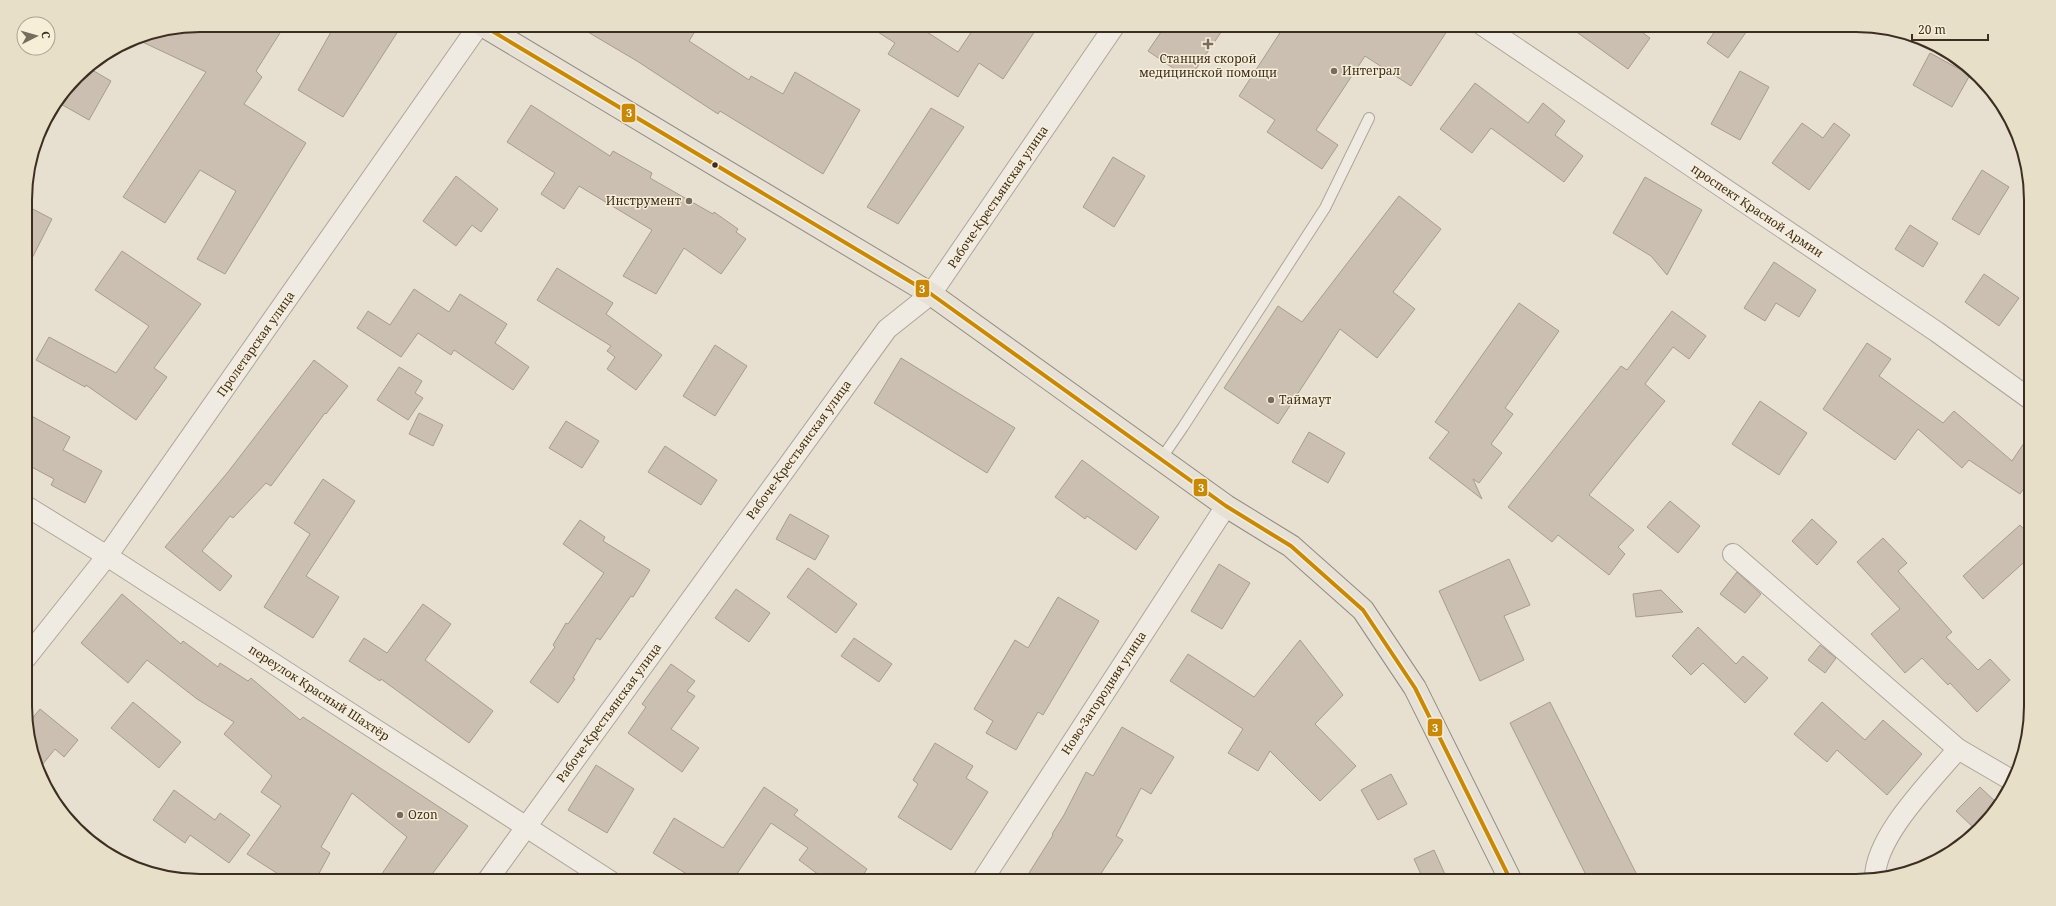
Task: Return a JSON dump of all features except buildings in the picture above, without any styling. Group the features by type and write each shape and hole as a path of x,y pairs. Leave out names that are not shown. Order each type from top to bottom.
{"main road":[{"path":"493,32 931,294 1226,506 1291,546 1363,610 1415,688 1508,874"}],"street":[{"name":"Пролетарская улица","path":"32,650 107,556 476,32"},
{"name":"Рабоче-Крестьянская улица","path":"492,874 887,330 931,294 1110,32"},
{"name":"проспект Красной Армии","path":"1492,32 1937,332 2024,395"},
{"name":"Ново-Загородняя улица","path":"987,874 1226,506"},
{"name":"переулок Красный Шахтёр","path":"32,510 107,556 599,874"},
{"path":"1733,554 1958,748 2008,778"},
{"path":"1875,873 1875,867 1890,833 1958,748"}],"lane":[{"path":"1160,459 1183,427 1325,208 1369,118"}],"transit line":[{"name":"3","path":"494,32 931,294 1226,506 1291,546 1363,610 1415,688 1508,874"}],"place":[{"name":"Станция скорой медицинской помощи","path":"1208,44"},
{"name":"Интеграл","path":"1334,71"},
{"name":"Инструмент","path":"689,201"},
{"name":"Таймаут","path":"1271,400"},
{"name":"Ozon","path":"400,815"}]}
